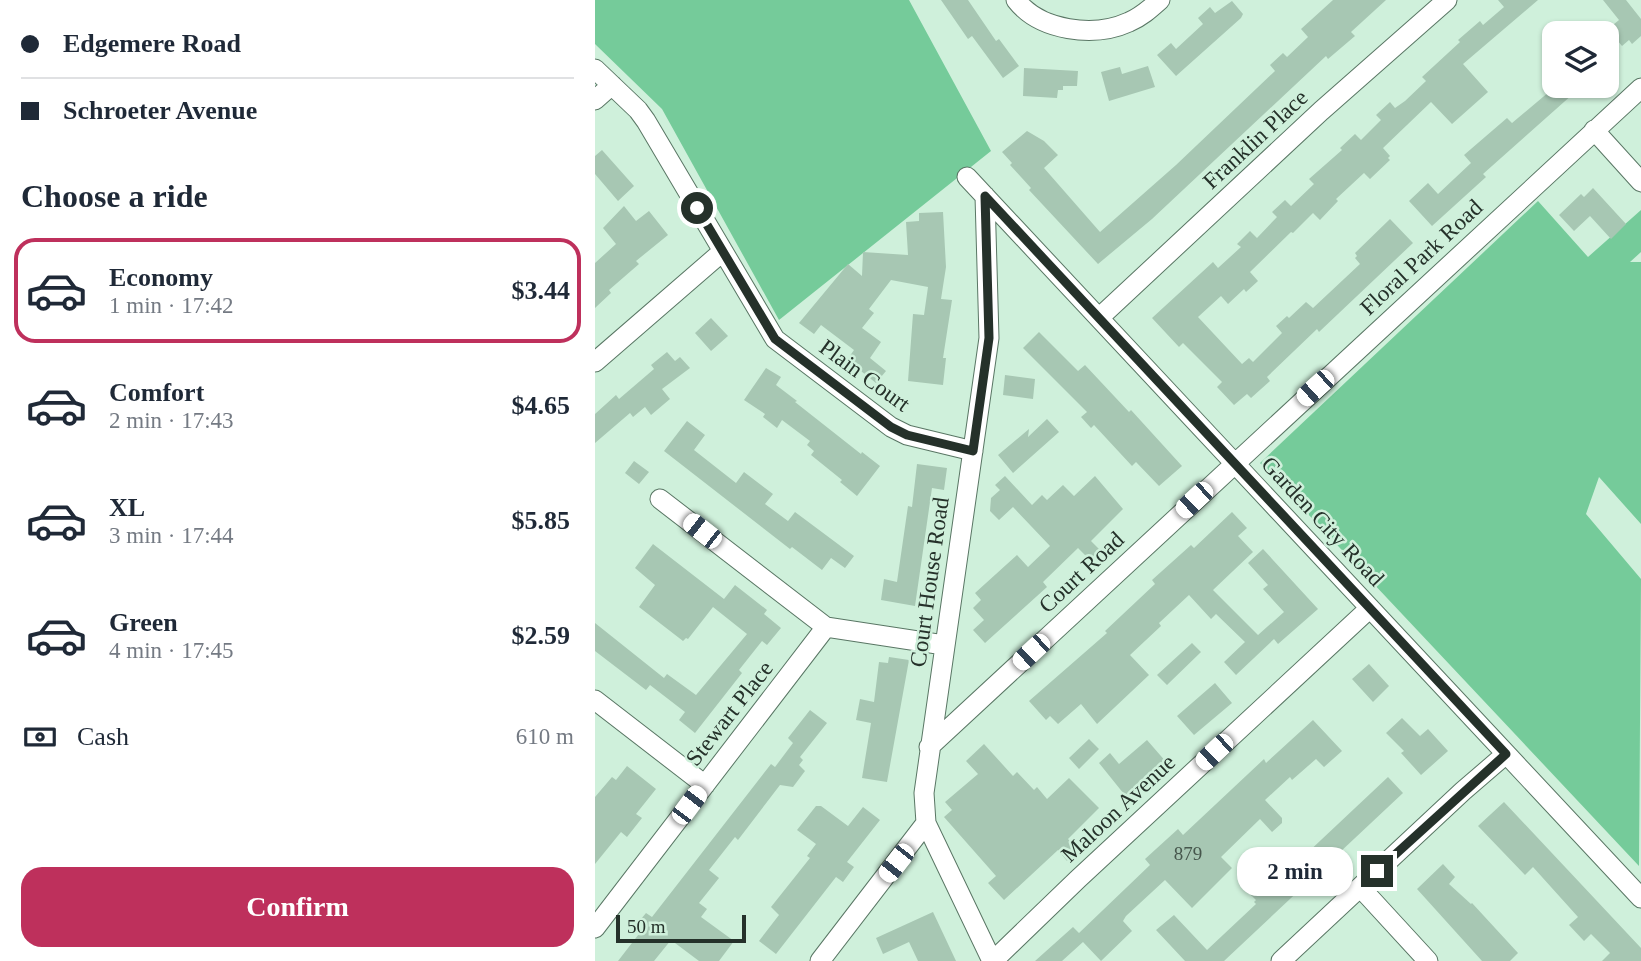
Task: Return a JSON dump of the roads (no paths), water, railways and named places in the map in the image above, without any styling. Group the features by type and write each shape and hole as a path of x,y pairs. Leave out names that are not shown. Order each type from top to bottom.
{"street":[{"path":"1018,2 1046,22 1074,30 1108,29 1126,24 1160,0"},
{"name":"Franklin Place","path":"1100,317 1311,120 1447,0"},
{"path":"595,68 646,121 722,252 595,362"},
{"path":"595,100 612,85"},
{"name":"Floral Park Road","path":"1235,462 1641,88"},
{"path":"1594,130 1641,182"},
{"name":"Garden City Road","path":"967,177 1641,898"},
{"name":"Court House Road","path":"985,196 989,338 924,793 926,823 993,961"},
{"name":"Plain Court","path":"722,252 775,339 891,427 907,435 973,451"},
{"name":"Court Road","path":"929,747 1235,462"},
{"path":"660,499 827,627 944,645"},
{"name":"Maloon Avenue","path":"993,961 1088,869 1370,608"},
{"name":"Stewart Place","path":"595,928 827,627"},
{"path":"595,700 705,785"},
{"path":"1281,961 1506,754"},
{"path":"820,961 926,823"},
{"path":"1360,887 1428,961"}]}
